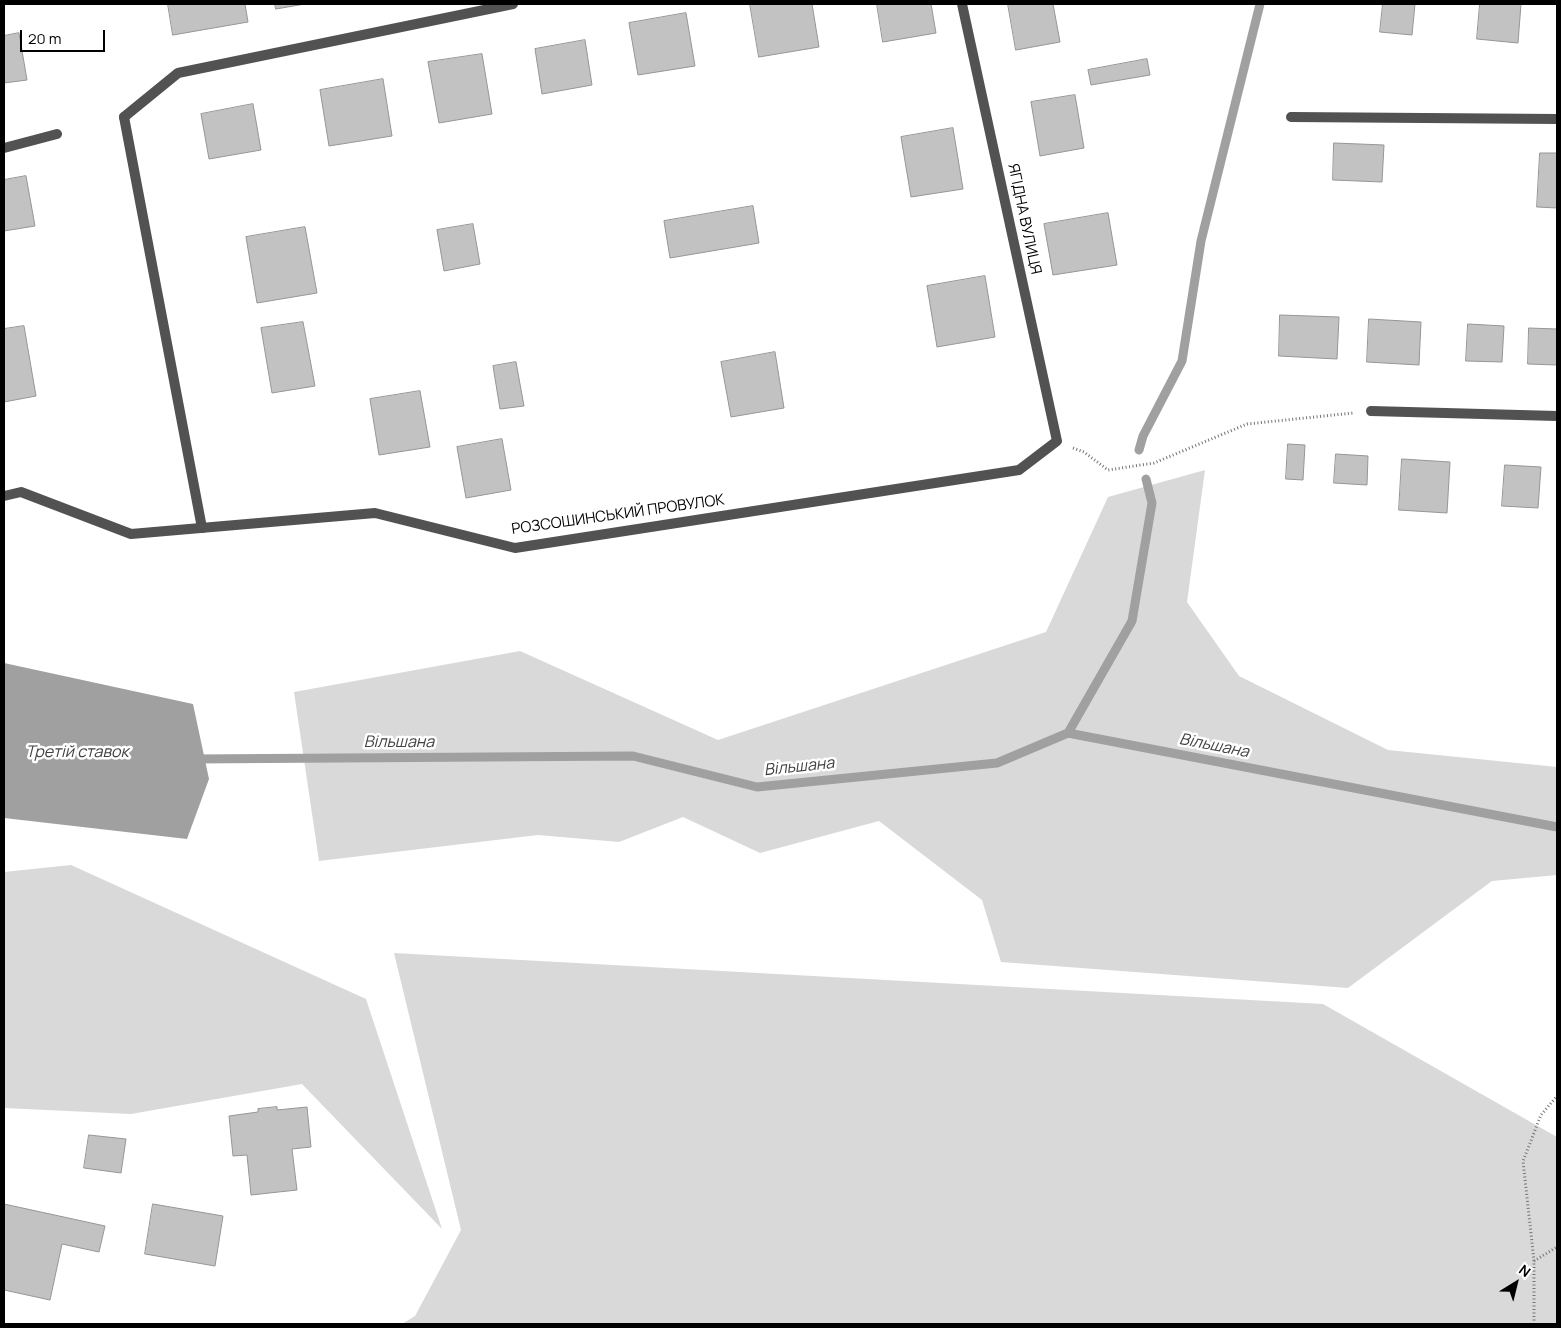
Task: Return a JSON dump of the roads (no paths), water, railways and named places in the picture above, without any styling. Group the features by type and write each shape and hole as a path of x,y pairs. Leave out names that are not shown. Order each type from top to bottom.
{"street":[{"path":"202,528 124,117 178,73 513,4"},
{"name":"ЯГІДНА ВУЛИЦЯ","path":"962,4 1056,441"},
{"path":"1291,116 1557,119"},
{"path":"4,148 57,134"},
{"path":"1371,411 1557,416"},
{"name":"РОЗСОШИНСЬКИЙ ПРОВУЛОК","path":"4,496 21,492 131,534 375,513 515,548 1019,470 1056,441"}],"water":[{"name":"Третій ставок","path":"4,663 193,704 209,779 187,839 4,818"}],"waterway":[{"path":"1139,450 1143,436 1182,361 1201,241 1260,4"},
{"path":"1068,733 1132,621 1152,503 1146,479"},
{"name":"Вільшана","path":"194,759 633,756 757,787 997,763 1068,733 1557,827"}]}
